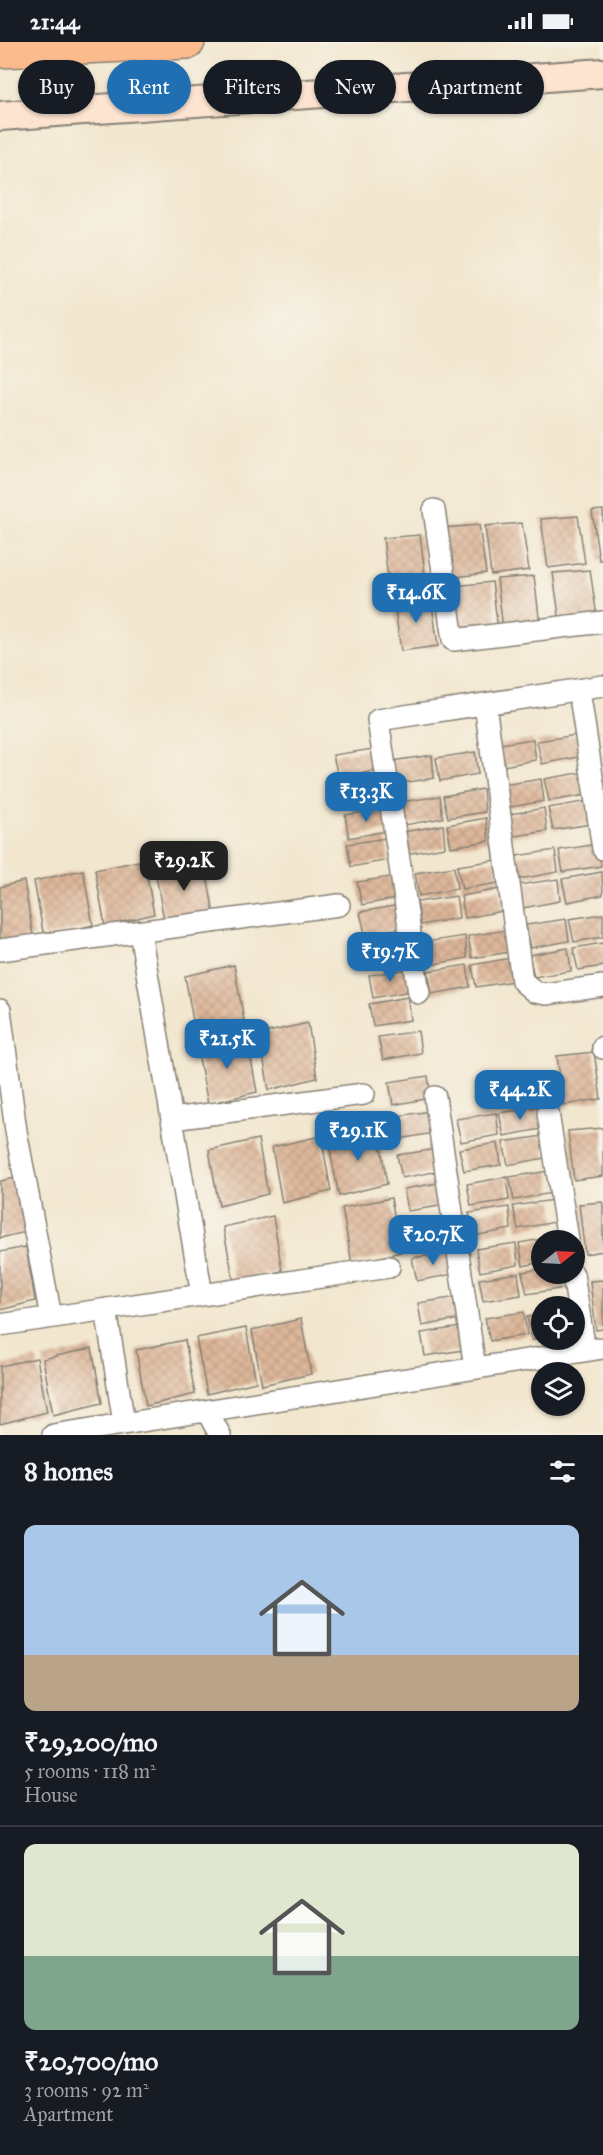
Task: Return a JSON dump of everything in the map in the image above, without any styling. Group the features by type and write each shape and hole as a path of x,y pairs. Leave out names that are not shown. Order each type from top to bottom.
{"highway":[{"path":"0,51 188,42"}],"main road":[{"path":"0,116 603,73"}],"street":[{"path":"434,510 453,640 603,622"},
{"path":"419,993 378,720 603,686"},
{"path":"579,690 603,849"},
{"path":"485,704 522,981 535,992 546,994 603,986"},
{"path":"0,950 339,905"},
{"path":"140,932 202,1295"},
{"path":"0,1010 8,1132 51,1317"},
{"path":"172,1119 364,1094"},
{"path":"435,1096 475,1368"},
{"path":"548,1113 566,1230"},
{"path":"0,1325 388,1267"},
{"path":"53,1435 594,1350 576,1284"},
{"path":"106,1309 124,1424"},
{"path":"207,1411 220,1435"}],"building":[{"path":"603,510 603,560 599,560 592,511"},
{"path":"578,516 585,563 548,568 541,519"},
{"path":"522,523 529,570 491,575 485,526"},
{"path":"479,525 486,573 449,578 442,528"},
{"path":"420,535 426,582 389,587 383,538"},
{"path":"590,570 597,617 560,623 553,573"},
{"path":"534,576 540,624 503,629 497,579"},
{"path":"492,582 498,630 461,635 455,586"},
{"path":"431,598 438,646 401,651 394,602"},
{"path":"576,735 579,757 542,764 537,741"},
{"path":"533,739 536,760 498,767 493,745"},
{"path":"373,749 376,771 338,777 333,755"},
{"path":"475,752 478,774 440,781 436,758"},
{"path":"432,755 434,778 396,784 392,761"},
{"path":"584,772 587,795 549,801 544,779"},
{"path":"375,778 378,800 340,807 336,784"},
{"path":"541,779 544,801 506,808 502,785"},
{"path":"483,789 485,812 448,818 443,796"},
{"path":"440,796 443,818 405,825 401,802"},
{"path":"588,801 591,824 553,830 548,808"},
{"path":"544,808 547,831 509,837 504,815"},
{"path":"384,809 387,831 349,838 345,815"},
{"path":"486,818 489,841 451,847 447,825"},
{"path":"443,825 445,847 407,854 403,832"},
{"path":"386,838 389,860 351,867 347,844"},
{"path":"598,844 601,866 563,872 559,850"},
{"path":"555,850 558,872 520,879 516,856"},
{"path":"204,859 214,914 165,926 155,870"},
{"path":"144,860 154,914 105,926 95,870"},
{"path":"496,860 499,883 462,889 457,866"},
{"path":"454,867 457,889 419,896 415,873"},
{"path":"83,870 93,925 44,937 34,881"},
{"path":"602,872 603,895 567,902 562,879"},
{"path":"397,876 400,898 362,905 357,882"},
{"path":"558,879 560,901 523,908 518,885"},
{"path":"24,881 33,936 0,944 0,887"},
{"path":"500,889 503,911 465,918 461,896"},
{"path":"456,896 459,918 421,925 417,902"},
{"path":"399,905 402,928 365,934 360,912"},
{"path":"603,914 603,937 574,942 569,919"},
{"path":"566,919 569,941 531,948 526,925"},
{"path":"507,930 510,952 472,958 468,936"},
{"path":"465,936 467,958 430,965 425,942"},
{"path":"406,939 409,962 371,968 366,946"},
{"path":"603,943 603,966 578,970 573,948"},
{"path":"568,948 571,971 534,977 529,955"},
{"path":"511,958 514,981 476,987 472,965"},
{"path":"234,965 244,1020 195,1032 185,976"},
{"path":"467,965 470,987 432,994 428,971"},
{"path":"408,969 411,991 373,998 369,975"},
{"path":"408,997 411,1020 373,1026 369,1004"},
{"path":"308,1023 317,1078 269,1090 259,1034"},
{"path":"418,1031 421,1053 383,1060 378,1037"},
{"path":"247,1037 257,1092 208,1104 197,1048"},
{"path":"594,1052 601,1099 564,1105 557,1056"},
{"path":"428,1076 431,1098 393,1105 389,1082"},
{"path":"538,1107 541,1129 504,1136 499,1113"},
{"path":"430,1111 433,1133 395,1140 391,1117"},
{"path":"496,1113 499,1135 461,1142 456,1119"},
{"path":"603,1128 603,1176 574,1180 568,1131"},
{"path":"378,1129 387,1184 339,1196 328,1140"},
{"path":"321,1136 331,1191 282,1203 272,1147"},
{"path":"542,1136 545,1158 508,1165 503,1142"},
{"path":"258,1139 268,1194 219,1206 209,1150"},
{"path":"498,1143 501,1165 464,1171 459,1149"},
{"path":"437,1149 440,1171 402,1178 397,1155"},
{"path":"549,1171 552,1193 514,1200 509,1177"},
{"path":"506,1177 509,1200 471,1206 467,1184"},
{"path":"16,1178 26,1232 0,1238 0,1181"},
{"path":"443,1182 446,1205 408,1211 404,1189"},
{"path":"391,1198 401,1252 352,1264 342,1208"},
{"path":"553,1200 555,1222 518,1229 513,1206"},
{"path":"603,1202 603,1251 585,1254 585,1230 582,1230 579,1204"},
{"path":"509,1207 511,1229 474,1236 469,1213"},
{"path":"273,1216 282,1271 234,1282 223,1227"},
{"path":"446,1222 449,1245 411,1251 407,1228"},
{"path":"531,1241 531,1264 523,1266 519,1243"},
{"path":"516,1243 518,1265 480,1272 476,1249"},
{"path":"26,1247 35,1301 0,1310 0,1252"},
{"path":"451,1252 454,1274 417,1281 412,1258"},
{"path":"531,1271 531,1284 564,1284 565,1288 527,1294 522,1272"},
{"path":"518,1273 521,1295 483,1301 479,1279"},
{"path":"603,1280 603,1329 596,1330 590,1281"},
{"path":"457,1297 460,1319 422,1326 418,1303"},
{"path":"524,1312 527,1335 490,1341 485,1318"},
{"path":"531,1316 531,1335 527,1317"},
{"path":"301,1319 311,1374 262,1385 252,1330"},
{"path":"460,1327 463,1350 425,1356 421,1333"},
{"path":"246,1328 256,1382 207,1394 196,1338"},
{"path":"185,1340 195,1394 146,1406 136,1350"},
{"path":"92,1348 102,1403 53,1415 43,1359"},
{"path":"37,1358 47,1412 0,1424 0,1366"}]}
